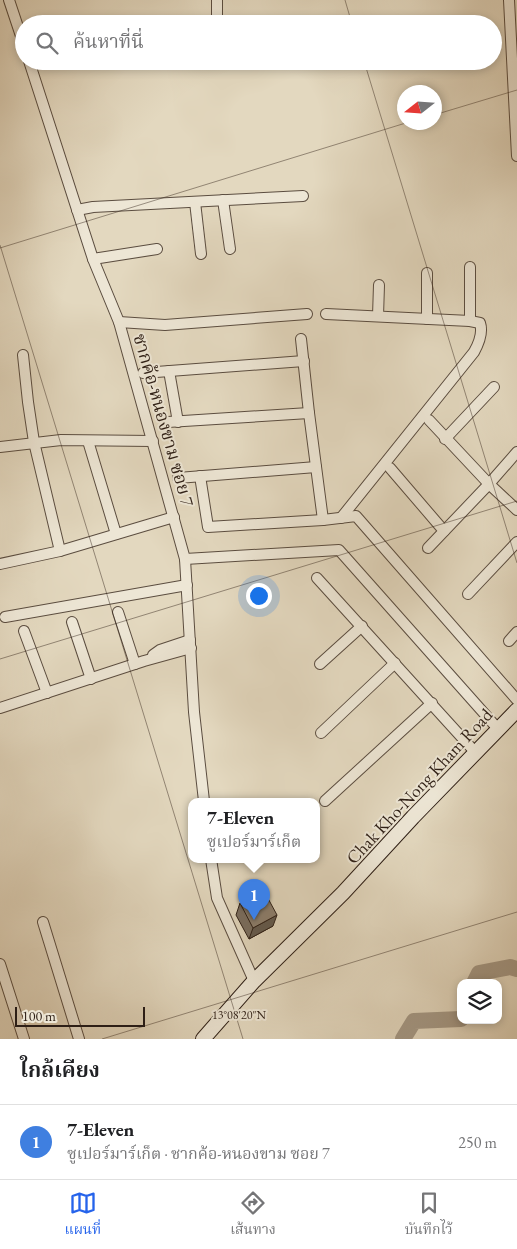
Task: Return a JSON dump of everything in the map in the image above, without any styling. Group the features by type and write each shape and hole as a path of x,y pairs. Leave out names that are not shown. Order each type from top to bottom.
{"street":[{"path":"8,0 15,20"},
{"path":"217,0 217,15"},
{"path":"509,0 517,156"},
{"name":"ชากค้อ-หนองขาม ซอย 7","path":"32,70 93,259 119,322 185,559 194,712 204,798"},
{"path":"77,210 94,206 303,196"},
{"path":"223,200 230,249"},
{"path":"195,202 201,254"},
{"path":"93,259 157,249"},
{"path":"470,267 470,321"},
{"path":"427,273 427,319"},
{"path":"378,316 379,285"},
{"path":"119,322 165,324 307,314"},
{"path":"326,314 470,321 480,322 481,328 480,338 474,352 341,518"},
{"path":"301,339 324,520"},
{"path":"23,355 34,442 60,551"},
{"path":"143,373 304,361"},
{"path":"168,371 173,422 309,412"},
{"path":"445,439 494,387"},
{"path":"429,420 445,439 517,510"},
{"path":"0,447 61,440 88,442 153,441"},
{"path":"88,442 116,534"},
{"path":"428,548 517,452"},
{"path":"178,478 316,467"},
{"path":"390,468 444,531"},
{"path":"200,476 208,527 324,520 356,516 517,700"},
{"path":"0,564 60,551 174,517"},
{"path":"468,594 517,542"},
{"path":"185,559 339,550 498,729"},
{"path":"318,578 475,752"},
{"path":"5,618 187,585"},
{"path":"118,612 139,662"},
{"path":"72,622 90,679"},
{"path":"320,664 362,626"},
{"path":"24,631 47,693"},
{"path":"510,641 517,632"},
{"path":"0,708 191,644"},
{"path":"321,733 395,663"},
{"path":"325,801 432,703"},
{"name":"Chak Kho-Nong Kham Road","path":"203,1039 254,981 343,893 517,710"},
{"path":"212,863 217,898 254,981"},
{"path":"43,922 79,1039"},
{"path":"0,964 24,1039"}],"building":[{"path":"264,891 277,915 253,928 240,903"}],"waterway":[{"path":"476,979 479,973 510,967 517,969"},
{"path":"403,1039 414,1021 457,1019"}],"place":[{"name":"7-Eleven","path":"254,920"}]}
